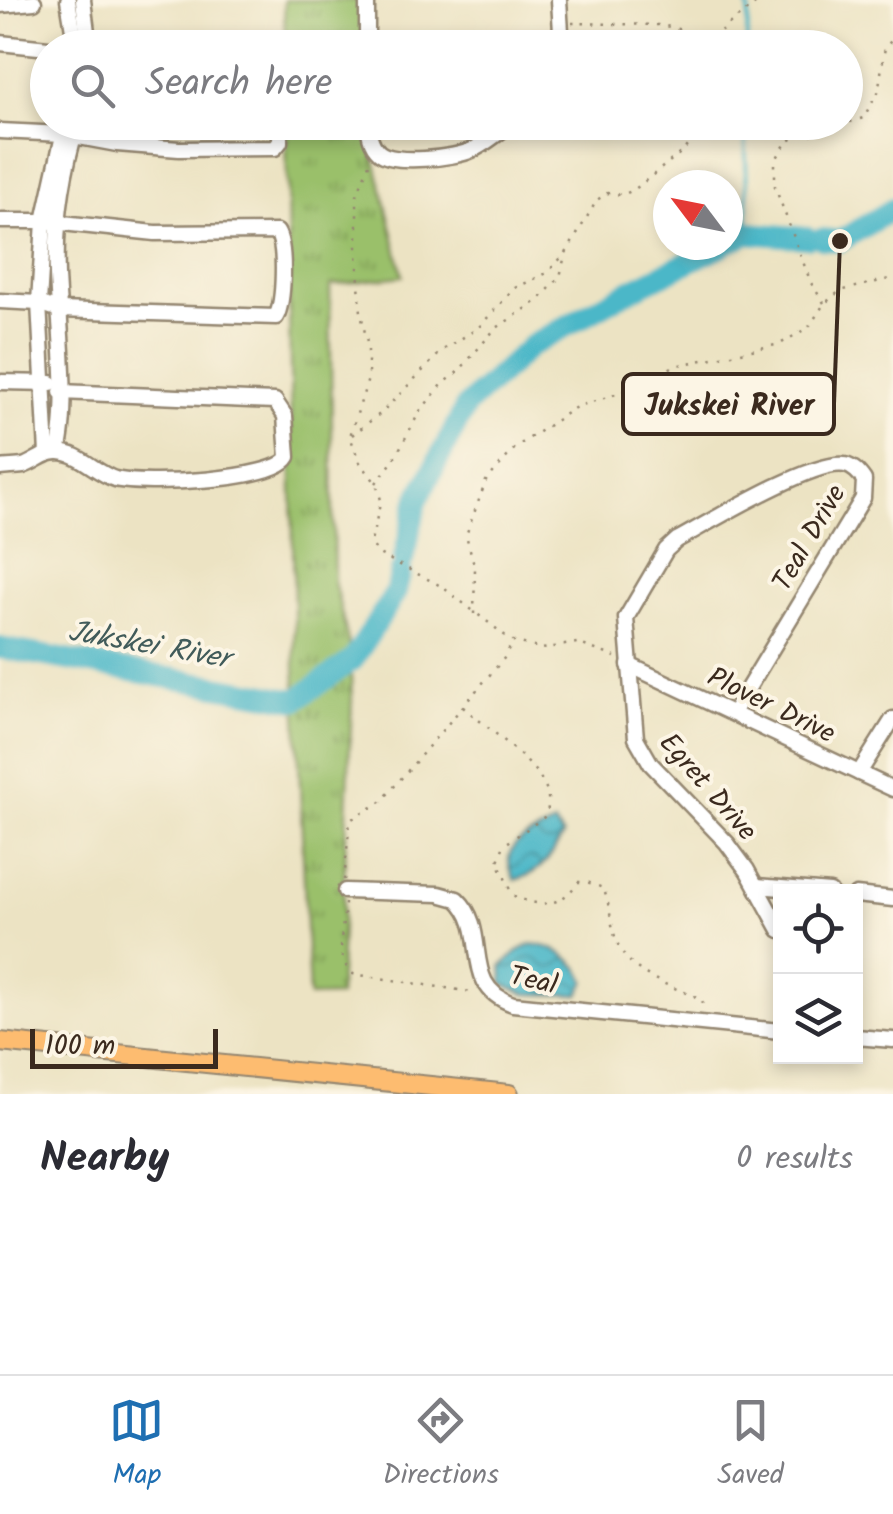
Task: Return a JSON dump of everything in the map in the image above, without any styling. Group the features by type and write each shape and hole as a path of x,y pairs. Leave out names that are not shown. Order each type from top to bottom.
{"main road":[{"path":"0,1042 510,1094"}],"street":[{"path":"68,0 73,30"},
{"path":"84,0 87,30"},
{"path":"367,0 367,30"},
{"path":"559,0 561,30"},
{"path":"0,6 34,2"},
{"path":"0,43 30,46"},
{"path":"0,130 30,130"},
{"path":"56,386 39,303 68,140"},
{"path":"130,140 179,149 275,148 280,140"},
{"path":"371,140 378,151 390,158 456,156 487,140"},
{"path":"0,221 155,233 277,232 282,247 281,299 276,317 59,310 39,303 0,301"},
{"path":"51,223 59,310 52,453"},
{"path":"0,382 276,401 285,416 288,458 276,469 220,478 145,481 114,478 73,456 52,453 23,466 0,468"},
{"name":"Teal Drive","path":"630,665 626,618 671,545 791,480 833,466 852,468 864,480 864,498 733,713"},
{"name":"Plover Drive","path":"630,665 893,789"},
{"name":"Egret Drive","path":"630,665 636,738 642,752 726,844 757,886 773,917"},
{"path":"859,773 893,718"},
{"path":"757,886 773,887"},
{"name":"Teal","path":"345,891 439,894 457,899 472,922 480,966 491,994 524,1007 773,1030"},
{"path":"863,896 893,900"},
{"path":"863,1038 893,1040"}],"path":[{"path":"724,30 760,0"},
{"path":"561,21 661,25 678,30"},
{"path":"863,118 878,93 885,47 893,40"},
{"path":"350,436 381,413 443,350 478,328 516,288 547,273 564,255 597,200 635,189 693,140"},
{"path":"792,140 779,151 773,175 811,284 824,304"},
{"path":"378,151 365,169 357,196 361,313 368,379 350,436 381,500 371,542 378,553 441,586 512,641 542,649 588,645 630,665"},
{"path":"376,483 393,461 420,411 495,328 539,300 560,277 564,255"},
{"path":"474,614 475,568 466,536 486,481 516,447 576,407 628,390 674,366 780,344 809,327 824,304 840,292 893,278"},
{"path":"491,994 353,974 344,966 340,950 346,838 350,820 381,802 505,657 512,641"},
{"path":"462,706 498,733 542,780 548,795 547,815 504,845 498,861 512,895 538,904 568,896 578,882 603,888 617,942 625,957 656,981 702,1000 710,1025"}],"green space":[{"path":"284,0 368,0 369,30 285,30"},
{"path":"286,140 370,140 403,276 330,285 334,581 350,649 352,700 339,996 309,997 295,669"}],"water":[{"path":"554,824 563,836 554,851 538,869 515,880 509,858 512,850 525,838"},
{"path":"532,944 556,951 577,966 586,981 579,995 525,994 503,984 502,966"}],"waterway":[{"path":"745,0 749,10 747,30"},
{"path":"745,140 748,233"},
{"name":"Jukskei River","path":"822,239 840,241 893,209"},
{"name":"Jukskei River","path":"743,235 808,238"},
{"name":"Jukskei River","path":"404,558 417,501 466,406 531,346 692,260"},
{"name":"Jukskei River","path":"0,648 296,700 353,660 396,592 401,571"}],"place":[{"name":"Jukskei River","path":"840,241"}]}
